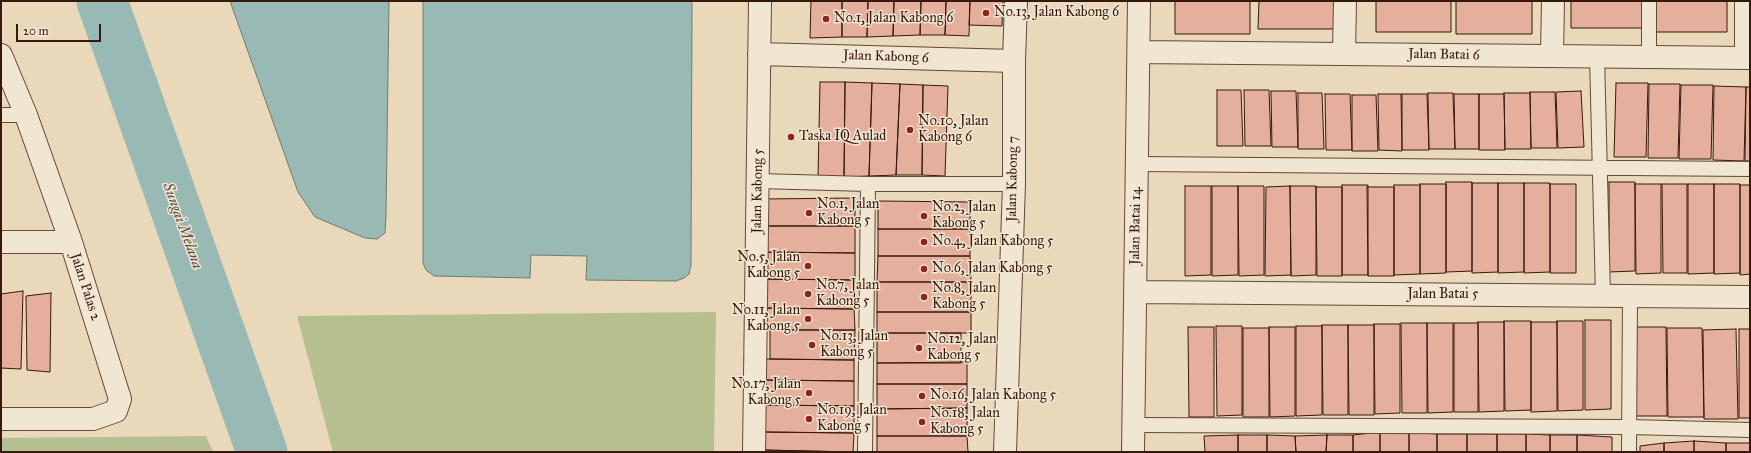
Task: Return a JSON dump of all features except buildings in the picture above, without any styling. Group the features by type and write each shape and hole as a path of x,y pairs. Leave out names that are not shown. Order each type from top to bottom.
{"street":[{"name":"Jalan Kabong 5","path":"754,452 760,1"},
{"name":"Jalan Kabong 7","path":"1005,452 1014,184 1014,61 1016,1"},
{"name":"Jalan Batai 14","path":"1133,452 1139,1"},
{"path":"1344,54 1345,1"},
{"path":"1552,56 1553,1"},
{"path":"1746,1 1748,58"},
{"name":"Jalan Batai 6","path":"1139,52 1748,58"},
{"name":"Jalan Kabong 6","path":"759,54 1014,61"},
{"name":"Jalan Palas 2","path":"1,55 26,115 71,242 120,399 116,411 93,419 1,419"},
{"path":"1,242 71,242"},
{"name":"Jalan Batai 5","path":"1135,292 1750,298"}],"lane":[{"path":"1649,1 1650,57"},
{"path":"1597,56 1603,296"},
{"path":"1,115 26,115"},
{"path":"1137,164 1750,169"},
{"path":"758,181 868,184 1014,184"},
{"path":"865,452 868,184"},
{"path":"1629,452 1630,297"},
{"path":"1133,425 1629,427 1750,430"}],"green space":[{"path":"716,312 714,452 333,452 297,316"},
{"path":"206,436 213,452 1,452 1,438"}],"water":[{"path":"230,1 389,1 386,216 385,233 377,239 365,238 315,217 298,192"},
{"path":"423,1 692,1 691,265 689,274 676,281 586,280 587,256 531,255 530,278 434,276 426,270 423,263"}],"waterway":[{"name":"Sungai Melana","path":"102,1 262,452"}],"place":[{"name":"No.13, Jalan Kabong 6","path":"986,13"},
{"name":"No.1, Jalan Kabong 6","path":"826,19"},
{"name":"No.10, Jalan Kabong 6","path":"910,130"},
{"name":"Taska IQ Aulad","path":"791,137"},
{"name":"No.1, Jalan Kabong 5","path":"809,213"},
{"name":"No.2, Jalan Kabong 5","path":"924,216"},
{"name":"No.4, Jalan Kabong 5","path":"924,242"},
{"name":"No.5, Jalan Kabong 5","path":"808,266"},
{"name":"No.6, Jalan Kabong 5","path":"924,269"},
{"name":"No.7, Jalan Kabong 5","path":"808,294"},
{"name":"No.8, Jalan Kabong 5","path":"924,297"},
{"name":"No.11, Jalan Kabong 5","path":"808,319"},
{"name":"No.13, Jalan Kabong 5","path":"812,345"},
{"name":"No.12, Jalan Kabong 5","path":"919,348"},
{"name":"No.17, Jalan Kabong 5","path":"809,393"},
{"name":"No.16, Jalan Kabong 5","path":"922,396"},
{"name":"No.19, Jalan Kabong 5","path":"809,419"},
{"name":"No.18, Jalan Kabong 5","path":"922,422"}]}
